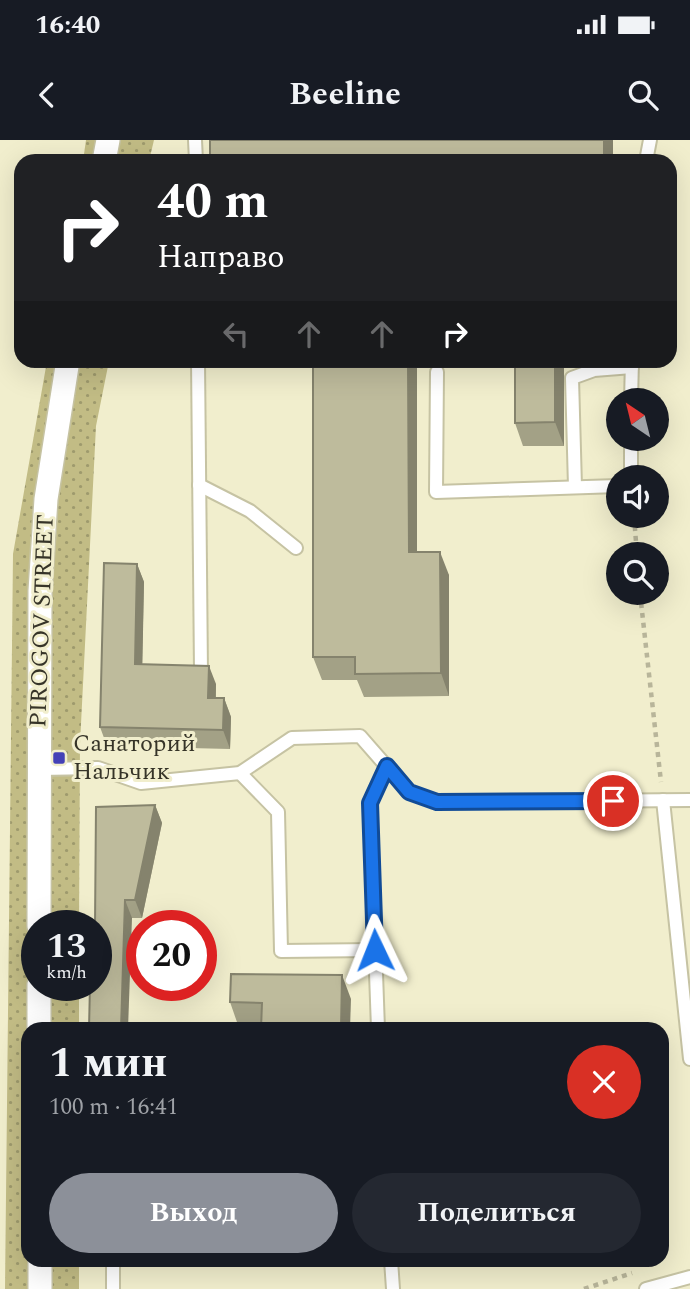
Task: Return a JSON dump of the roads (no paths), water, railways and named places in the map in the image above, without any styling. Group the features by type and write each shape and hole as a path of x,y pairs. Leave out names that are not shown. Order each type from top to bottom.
{"street":[{"name":"PIROGOV STREET","path":"39,910 43,524 67,368"},
{"path":"39,1001 39,1022"},
{"path":"40,1267 40,1289"}],"lane":[{"path":"198,368 201,672"},
{"path":"575,487 572,378 607,368"},
{"path":"631,388 632,368"},
{"path":"437,372 436,492 606,486"},
{"path":"199,485 250,510 296,548"},
{"path":"39,769 97,768 141,783 240,773 292,738 360,736 409,792 437,802 690,800"},
{"path":"378,1022 370,803 387,766"},
{"path":"240,773 278,812 281,951 375,950"},
{"path":"663,800 690,1059"},
{"path":"113,1267 113,1289"},
{"path":"391,1267 393,1289"},
{"path":"646,1289 690,1277"}],"place":[{"name":"Санаторий Нальчик","path":"59,758"}]}
